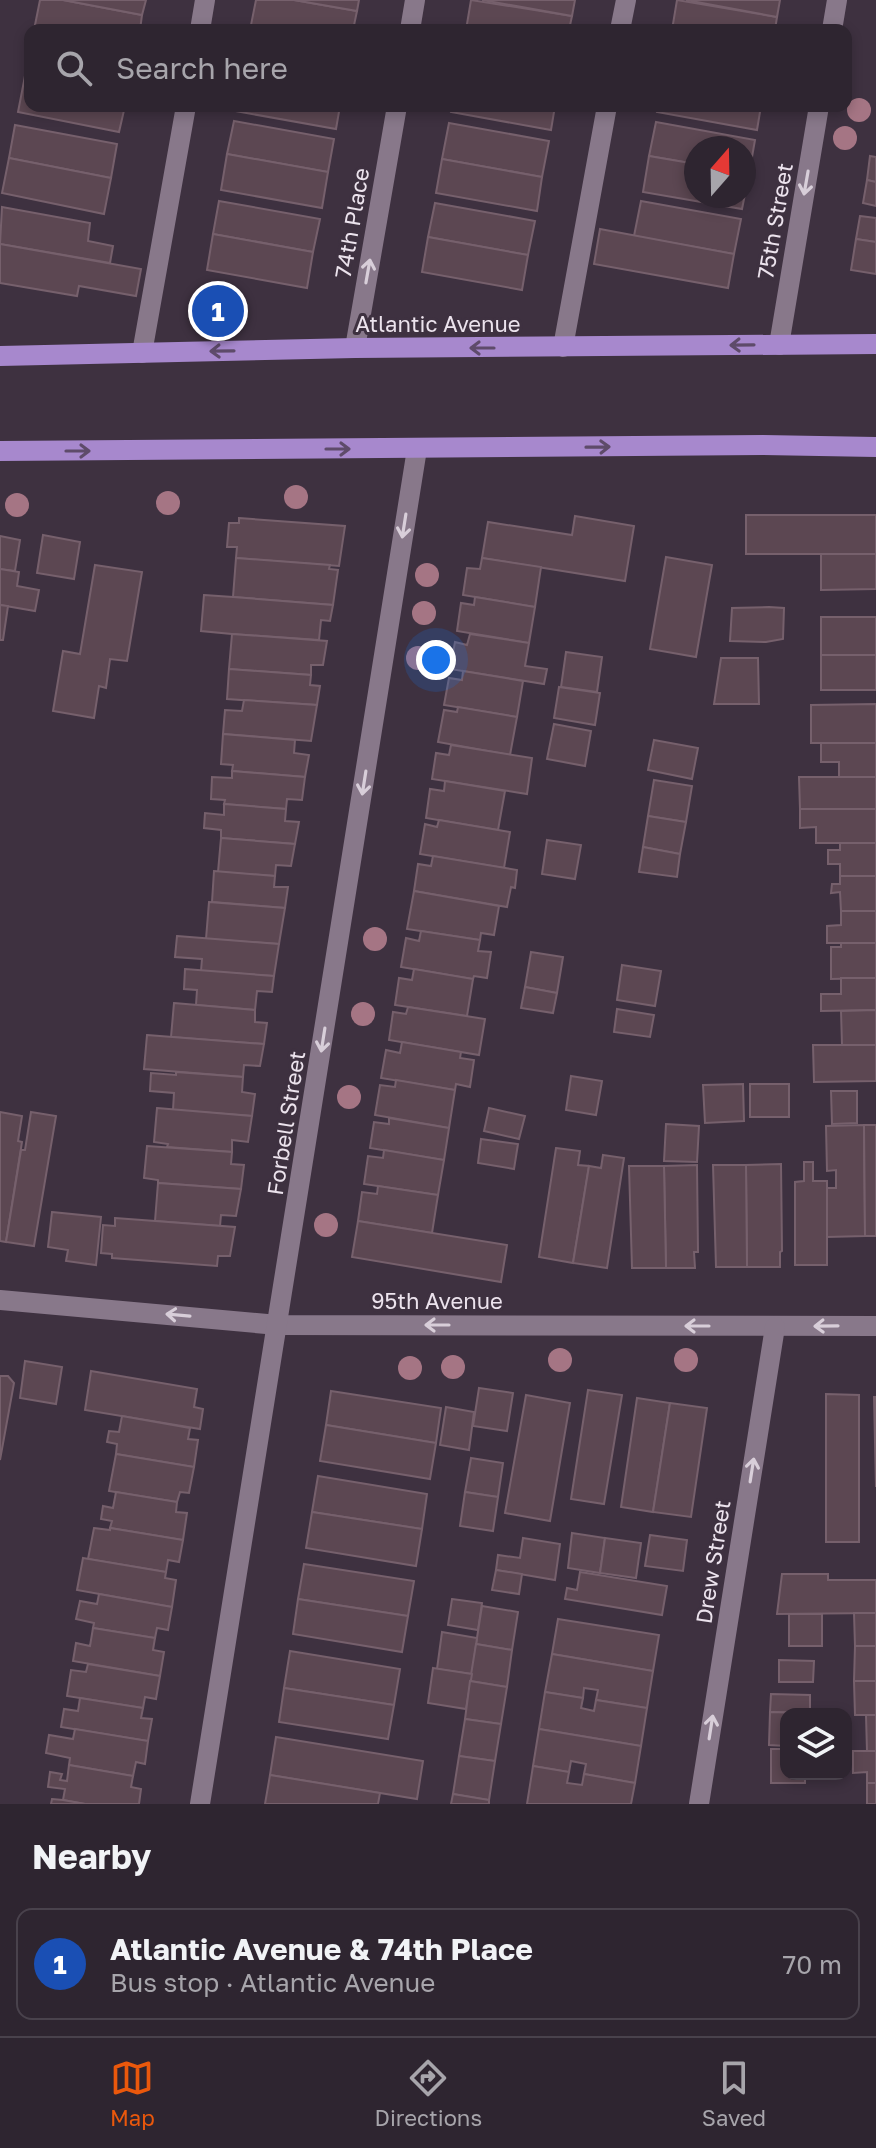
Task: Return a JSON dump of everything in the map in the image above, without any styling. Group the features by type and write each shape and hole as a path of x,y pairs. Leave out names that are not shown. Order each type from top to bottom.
{"main road":[{"name":"Atlantic Avenue","path":"0,356 355,348 876,344"},
{"path":"0,451 763,445 876,447"}],"street":[{"path":"201,24 205,0"},
{"path":"411,24 415,0"},
{"path":"621,24 626,0"},
{"path":"833,24 837,0"},
{"path":"142,353 185,112"},
{"name":"74th Place","path":"355,348 396,112"},
{"path":"563,347 606,112"},
{"name":"75th Street","path":"779,345 818,112"},
{"name":"Forbell Street","path":"200,1804 417,449"},
{"name":"95th Avenue","path":"0,1300 278,1325 876,1326"},
{"name":"Drew Street","path":"699,1804 775,1327"}],"building":[{"path":"40,0 63,0 142,15 141,24 35,24"},
{"path":"63,0 146,0 142,15"},
{"path":"256,0 294,0 357,11 354,24 251,24"},
{"path":"294,0 359,0 357,11"},
{"path":"471,0 572,16 570,24 467,24"},
{"path":"482,0 575,0 572,16"},
{"path":"677,0 777,17 776,24 673,24"},
{"path":"686,0 780,0 777,17"},
{"path":"24,81 24,112 124,112 119,132 18,112"},
{"path":"241,112 339,112 336,129"},
{"path":"451,112 554,112 551,130"},
{"path":"657,112 760,112 757,130"},
{"path":"234,121 334,139 328,172 227,154"},
{"path":"656,122 733,136 684,136 684,162 649,156"},
{"path":"449,123 549,141 542,177 442,159"},
{"path":"15,125 117,144 111,178 9,158"},
{"path":"227,154 328,172 322,208 221,190"},
{"path":"649,156 684,162 684,199 643,192"},
{"path":"870,156 876,157 876,182 867,180"},
{"path":"9,158 111,178 104,214 2,193"},
{"path":"442,159 542,177 537,211 436,193"},
{"path":"867,180 876,182 876,206 863,203"},
{"path":"219,201 320,219 313,252 213,234"},
{"path":"641,201 741,219 734,254 634,236"},
{"path":"435,203 535,221 528,255 428,237"},
{"path":"2,207 90,223 88,241 113,246 110,263 0,244"},
{"path":"860,216 876,218 876,242 856,239"},
{"path":"600,229 734,254 728,288 594,264"},
{"path":"213,234 313,252 307,288 207,270"},
{"path":"428,237 528,255 522,290 422,272"},
{"path":"856,239 876,242 876,274 851,270"},
{"path":"0,244 141,269 136,296 79,286 77,296 0,283"},
{"path":"746,515 876,515 876,554 746,554"},
{"path":"575,516 634,526 625,581 482,558 488,522 572,535"},
{"path":"239,518 345,526 339,566 236,558 237,547 227,547 229,523 239,523"},
{"path":"43,535 80,542 74,579 37,573"},
{"path":"0,536 20,540 15,571 0,569"},
{"path":"821,554 876,554 876,589 821,590"},
{"path":"666,557 712,565 696,657 650,649"},
{"path":"236,558 330,565 329,569 338,570 333,605 233,597"},
{"path":"482,558 541,567 535,607 463,595 467,568 480,569"},
{"path":"95,565 142,572 127,661 110,659 106,688 99,686 94,718 53,711 63,651 80,654"},
{"path":"0,569 19,572 17,586 39,590 35,611 0,605"},
{"path":"204,595 333,605 330,621 321,620 319,640 232,634 201,631"},
{"path":"475,597 535,607 529,643 457,631 461,603 474,605"},
{"path":"0,605 8,606 3,640 0,640"},
{"path":"732,608 784,608 783,639 730,641"},
{"path":"821,617 876,617 876,655 821,655"},
{"path":"232,634 327,641 323,665 311,665 311,675 229,669"},
{"path":"470,634 529,643 525,666 547,669 544,684 450,669 455,642 467,645"},
{"path":"566,652 602,657 597,692 561,687"},
{"path":"821,655 876,655 876,690 821,690"},
{"path":"721,658 758,658 759,704 714,704"},
{"path":"229,669 311,675 310,685 320,686 317,705 227,699"},
{"path":"463,671 523,681 517,717 444,705 449,678 462,680"},
{"path":"559,687 600,693 595,725 554,718"},
{"path":"244,700 317,705 311,741 223,734 225,710 242,711"},
{"path":"876,704 876,743 811,743 811,705"},
{"path":"458,707 517,717 510,755 438,742 444,710 457,712"},
{"path":"554,724 591,731 585,766 547,759"},
{"path":"223,734 295,740 294,753 309,755 305,777 232,771 233,765 221,764"},
{"path":"654,740 698,748 692,779 648,770"},
{"path":"821,743 876,743 876,777 839,777 839,762 821,762"},
{"path":"451,745 532,758 527,794 432,779 436,753 449,755"},
{"path":"232,771 305,777 302,800 287,799 286,809 224,804 225,800 211,799 212,777 232,778"},
{"path":"799,777 876,777 876,809 800,809"},
{"path":"654,780 692,786 686,822 648,816"},
{"path":"445,781 505,791 498,830 426,818 430,789 444,791"},
{"path":"224,804 286,809 285,821 299,822 295,844 221,838 221,830 204,828 205,813 224,815"},
{"path":"800,809 876,809 876,843 816,843 816,827 800,828"},
{"path":"648,816 686,822 680,854 643,847"},
{"path":"439,820 510,832 504,868 420,854 425,824 437,827"},
{"path":"221,838 295,844 291,866 276,865 275,876 218,872"},
{"path":"547,840 581,845 575,879 542,874"},
{"path":"840,843 876,843 876,876 840,876 840,864 828,864 828,850 840,850"},
{"path":"643,847 680,854 677,877 639,872"},
{"path":"433,856 517,870 515,888 511,887 507,907 414,891 418,864 431,866"},
{"path":"214,871 275,876 274,887 288,887 285,908 212,902"},
{"path":"840,876 876,876 876,911 841,911 840,892 831,893 832,884 840,884"},
{"path":"414,891 499,906 494,935 481,933 480,940 407,929"},
{"path":"209,902 285,908 279,944 206,939"},
{"path":"841,911 876,911 876,943 827,943 827,926 841,925"},
{"path":"421,931 480,940 478,951 491,952 487,978 474,976 473,979 401,967 406,938 419,941"},
{"path":"177,936 279,944 274,976 201,971 202,959 175,957"},
{"path":"841,943 876,943 876,978 831,979 831,947 841,947"},
{"path":"531,952 563,957 557,993 525,987"},
{"path":"622,965 661,971 655,1006 617,1000"},
{"path":"185,969 274,976 272,992 257,991 255,1010 196,1005 197,990 184,989"},
{"path":"414,969 473,979 467,1016 395,1005 399,978 412,980"},
{"path":"841,978 876,978 876,1010 821,1011 821,994 841,994"},
{"path":"525,987 557,993 553,1013 521,1008"},
{"path":"174,1003 255,1010 255,1022 267,1023 264,1044 171,1037"},
{"path":"408,1007 485,1019 479,1055 389,1040 393,1012 406,1014"},
{"path":"617,1009 654,1015 650,1037 614,1032"},
{"path":"876,1010 876,1045 842,1045 841,1011"},
{"path":"147,1035 264,1044 260,1066 244,1065 243,1077 144,1069"},
{"path":"402,1042 461,1052 460,1058 474,1060 470,1087 456,1084 455,1090 381,1078 386,1050 400,1053"},
{"path":"813,1045 876,1045 876,1081 814,1082"},
{"path":"176,1072 243,1077 242,1092 255,1094 252,1116 173,1110 174,1093 150,1091 151,1073 176,1075"},
{"path":"571,1076 602,1081 596,1115 566,1110"},
{"path":"396,1080 455,1090 449,1128 375,1115 380,1085 395,1087"},
{"path":"743,1084 744,1121 705,1123 703,1085"},
{"path":"750,1084 789,1084 789,1117 750,1117"},
{"path":"831,1091 857,1091 857,1123 832,1124"},
{"path":"157,1108 252,1116 248,1142 232,1140 232,1152 167,1147 168,1144 154,1142"},
{"path":"489,1108 525,1116 519,1139 484,1131"},
{"path":"0,1112 22,1116 18,1141 22,1142 6,1242 0,1241"},
{"path":"31,1112 56,1116 34,1246 6,1242 21,1150 25,1150"},
{"path":"389,1118 449,1128 444,1160 370,1148 374,1122 389,1124"},
{"path":"666,1124 699,1126 697,1162 664,1161"},
{"path":"864,1125 865,1236 827,1237 827,1188 836,1188 836,1170 827,1171 826,1126"},
{"path":"864,1125 876,1125 876,1236 865,1236"},
{"path":"481,1139 518,1144 514,1169 478,1163"},
{"path":"147,1146 232,1152 231,1164 244,1165 241,1189 158,1183 158,1180 144,1178"},
{"path":"556,1148 580,1151 578,1165 589,1166 573,1263 539,1257"},
{"path":"384,1150 444,1160 438,1195 364,1184 368,1156 383,1158"},
{"path":"603,1155 624,1158 607,1268 573,1263 589,1166 601,1168"},
{"path":"804,1162 813,1162 813,1181 827,1181 827,1265 795,1265 795,1182 804,1181"},
{"path":"781,1164 780,1267 747,1267 746,1165"},
{"path":"697,1165 698,1252 694,1252 695,1268 666,1268 664,1166"},
{"path":"713,1165 746,1165 747,1267 716,1267"},
{"path":"629,1166 664,1166 666,1268 632,1268"},
{"path":"158,1183 241,1189 236,1216 221,1215 220,1226 155,1221"},
{"path":"378,1186 438,1195 432,1233 358,1221 362,1192 377,1194"},
{"path":"52,1212 101,1217 96,1265 66,1261 68,1250 48,1247"},
{"path":"115,1218 235,1227 230,1256 218,1256 217,1266 112,1258 112,1254 101,1253 103,1225 115,1226"},
{"path":"358,1221 507,1245 501,1282 352,1257"},
{"path":"25,1361 62,1367 56,1404 20,1398"},
{"path":"91,1371 197,1389 194,1407 203,1409 200,1429 85,1410"},
{"path":"0,1376 8,1376 14,1383 0,1460"},
{"path":"479,1388 513,1393 507,1431 473,1426"},
{"path":"588,1390 622,1395 604,1504 571,1499"},
{"path":"331,1391 441,1408 436,1443 326,1425"},
{"path":"826,1394 859,1395 859,1542 826,1542"},
{"path":"526,1395 570,1403 550,1521 505,1513"},
{"path":"874,1397 876,1397 876,1487"},
{"path":"637,1398 670,1403 653,1512 621,1507"},
{"path":"670,1403 707,1408 691,1517 653,1512"},
{"path":"446,1407 474,1412 469,1450 440,1445"},
{"path":"122,1416 190,1428 188,1439 198,1440 194,1467 116,1454 117,1444 107,1442 109,1431 119,1432"},
{"path":"326,1425 436,1443 430,1479 320,1461"},
{"path":"116,1454 194,1467 189,1493 180,1492 177,1502 109,1491"},
{"path":"471,1458 503,1463 498,1497 465,1492"},
{"path":"318,1476 427,1494 422,1529 312,1512"},
{"path":"116,1492 177,1502 176,1512 187,1513 183,1540 110,1528 112,1521 101,1519 103,1506 113,1508"},
{"path":"465,1492 498,1497 493,1531 460,1526"},
{"path":"312,1512 422,1529 416,1566 306,1548"},
{"path":"94,1528 183,1540 179,1562 168,1560 166,1572 88,1559"},
{"path":"572,1533 605,1538 600,1573 568,1568"},
{"path":"650,1535 687,1540 683,1571 645,1566"},
{"path":"523,1538 560,1544 555,1580 496,1570 498,1555 520,1558"},
{"path":"605,1538 641,1543 636,1578 600,1573"},
{"path":"83,1558 166,1572 165,1578 176,1580 172,1607 77,1590"},
{"path":"304,1564 414,1581 408,1616 298,1599"},
{"path":"496,1570 522,1574 519,1594 492,1590"},
{"path":"580,1572 667,1586 662,1615 565,1599 567,1588 577,1590"},
{"path":"782,1574 828,1574 828,1580 876,1580 876,1613 777,1614"},
{"path":"99,1594 172,1607 168,1630 157,1628 155,1638 93,1628 94,1623 76,1619 80,1601 97,1604"},
{"path":"298,1599 408,1616 402,1652 293,1634"},
{"path":"452,1599 482,1603 478,1630 448,1625"},
{"path":"482,1606 518,1612 512,1650 476,1644"},
{"path":"854,1613 876,1613 876,1646 855,1646"},
{"path":"789,1614 822,1614 822,1646 789,1646"},
{"path":"558,1619 659,1635 653,1671 552,1654"},
{"path":"93,1628 155,1638 153,1650 164,1652 160,1676 73,1661 76,1643 90,1646"},
{"path":"442,1632 477,1638 472,1674 437,1669"},
{"path":"476,1644 512,1650 507,1687 470,1681"},
{"path":"855,1646 876,1646 876,1681 854,1681"},
{"path":"290,1651 400,1669 394,1705 284,1688"},
{"path":"552,1654 653,1671 647,1708 596,1700 598,1690 584,1688 583,1698 545,1692"},
{"path":"779,1660 814,1661 813,1682 779,1682"},
{"path":"88,1664 160,1676 156,1699 145,1697 143,1708 67,1696 71,1670 86,1672"},
{"path":"433,1668 472,1674 466,1709 428,1703"},
{"path":"470,1681 507,1687 501,1724 465,1719"},
{"path":"854,1681 876,1681 876,1715 855,1715"},
{"path":"284,1688 394,1705 388,1739 279,1722"},
{"path":"545,1692 583,1698 581,1708 594,1711 596,1700 647,1708 641,1746 539,1729"},
{"path":"771,1694 810,1695 810,1708 780,1708 780,1712 770,1712"},
{"path":"80,1698 143,1708 141,1718 152,1719 148,1741 61,1727 64,1709 78,1711"},
{"path":"770,1712 780,1712 780,1746 769,1745"},
{"path":"866,1715 876,1715 876,1751 867,1751"},
{"path":"465,1719 501,1724 495,1761 459,1756"},
{"path":"75,1729 148,1741 145,1764 136,1762 133,1776 69,1765 70,1758 46,1753 49,1735 73,1739"},
{"path":"539,1729 641,1746 635,1783 584,1774 586,1764 571,1761 569,1772 533,1766"},
{"path":"276,1737 423,1761 417,1799 270,1775"},
{"path":"771,1749 780,1749 780,1780 805,1780 805,1783 771,1783"},
{"path":"853,1751 876,1751 876,1783 867,1783 867,1772 853,1773"},
{"path":"459,1756 495,1761 489,1800 453,1794"},
{"path":"69,1765 133,1776 131,1787 141,1789 139,1804 85,1804 63,1800 65,1789 48,1787 50,1772 62,1774 60,1780 67,1781"},
{"path":"533,1766 569,1772 567,1783 582,1785 584,1774 635,1783 631,1804 527,1804"},
{"path":"270,1775 380,1793 378,1804 265,1804"},
{"path":"867,1783 876,1783 876,1804 867,1804"},
{"path":"453,1794 489,1800 489,1804 451,1804"},
{"path":"52,1799 63,1800 85,1804 51,1804"}],"place":[{"name":"Atlantic Avenue & 74th Place","path":"218,311"}]}
